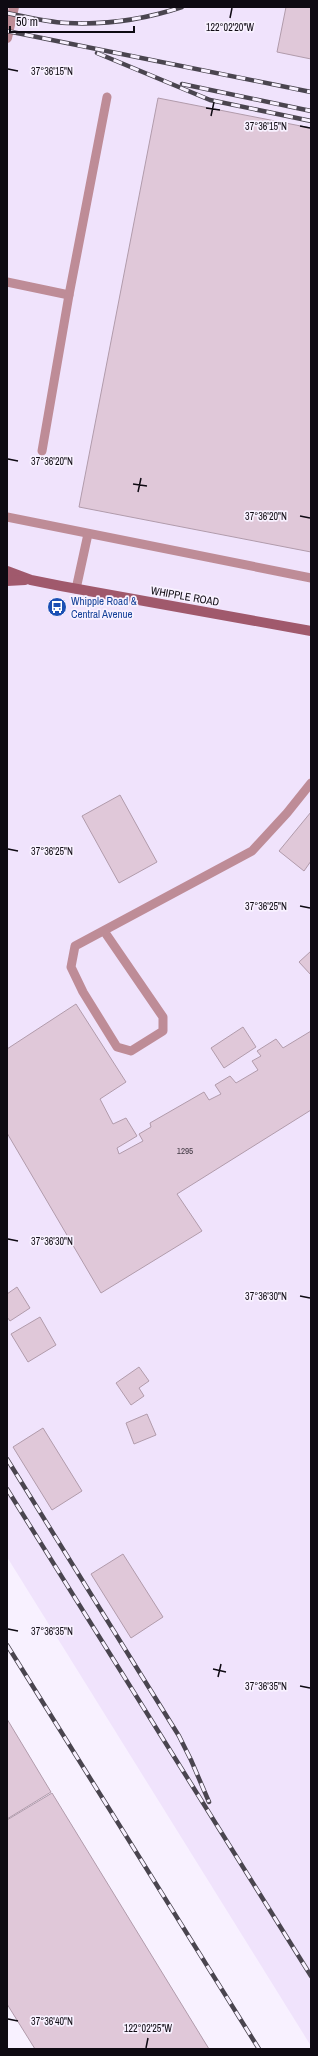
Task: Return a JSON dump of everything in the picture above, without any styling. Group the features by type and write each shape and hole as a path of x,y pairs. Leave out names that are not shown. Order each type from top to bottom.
{"main road":[{"name":"WHIPPLE ROAD","path":"7,571 31,580 76,589 311,631"},
{"name":"WHIPPLE ROAD","path":"7,581 31,580"}],"street":[{"path":"7,38 14,7"}],"lane":[{"path":"42,450 69,295 107,97"},
{"path":"7,282 69,295"},
{"path":"7,518 311,578"},
{"path":"76,589 88,534"},
{"path":"104,931 163,1017 163,1031 131,1051 117,1047 83,992 71,967 75,946 252,851 288,813 311,783"}],"shaded area":[{"path":"7,7 311,7 311,2046 7,1557"}],"building":[{"path":"286,7 311,7 311,59 277,52"},
{"path":"158,98 311,128 311,552 79,507"},
{"path":"120,795 157,862 119,883 82,816"},
{"path":"311,812 311,861 304,871 279,851"},
{"path":"311,951 311,975 299,962"},
{"path":"76,1004 126,1082 100,1099 113,1124 126,1118 137,1136 117,1148 119,1154 143,1141 139,1134 151,1127 150,1123 204,1092 209,1100 221,1094 215,1085 230,1076 236,1083 258,1070 252,1061 261,1056 257,1051 276,1039 283,1048 311,1031 311,1110 177,1194 202,1231 101,1293 7,1133 7,1049"},
{"path":"243,1027 256,1047 224,1068 211,1048"},
{"path":"17,1287 30,1308 10,1321 7,1317 7,1294"},
{"path":"40,1317 56,1345 28,1362 11,1334"},
{"path":"139,1367 149,1381 139,1388 144,1396 131,1405 116,1383"},
{"path":"147,1414 156,1435 134,1444 126,1423"},
{"path":"43,1428 82,1491 52,1510 13,1447"},
{"path":"123,1554 163,1617 131,1638 91,1574"},
{"path":"7,1719 51,1792 7,1819"},
{"path":"52,1793 209,2049 35,2049 7,2004 7,1820"}],"railway":[{"path":"7,13 60,22 96,23 140,18 182,7"},
{"path":"7,31 311,92"},
{"path":"97,53 210,100 311,121"},
{"path":"182,84 311,111"},
{"path":"7,1459 179,1736 209,1802"},
{"path":"7,1489 311,1976"},
{"path":"7,1645 259,2049"}],"place":[{"name":"Whipple Road & Central Avenue","path":"57,607"}]}
